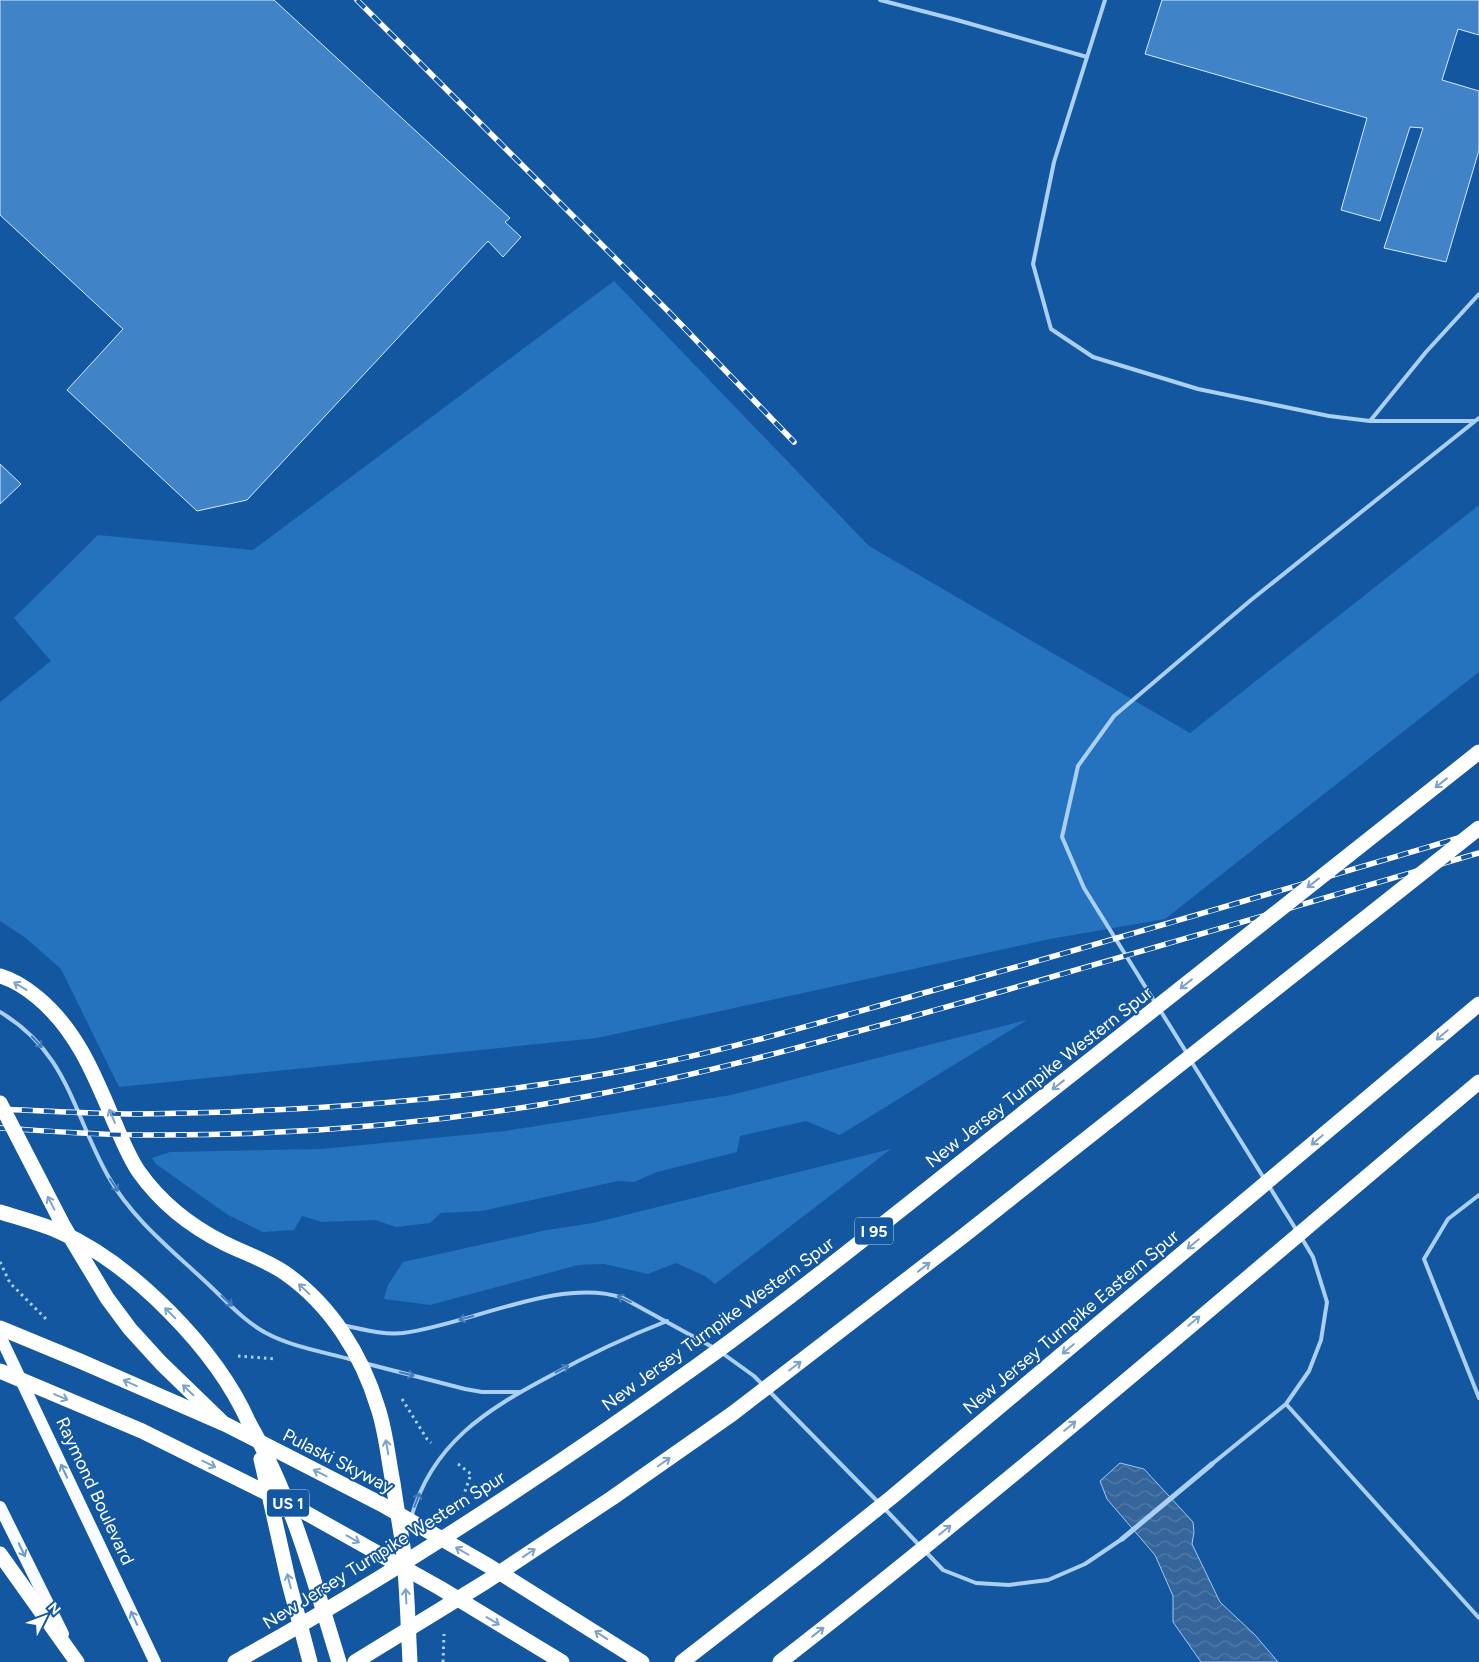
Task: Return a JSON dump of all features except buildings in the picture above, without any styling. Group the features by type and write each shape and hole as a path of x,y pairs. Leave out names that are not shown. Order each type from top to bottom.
{"highway":[{"name":"New Jersey Turnpike Western Spur","path":"234,1662 344,1599 525,1485 698,1365 816,1277 1479,752"},
{"path":"354,1662 487,1581 612,1498 732,1414 970,1231 1479,828"},
{"path":"0,976 21,986 40,1000 59,1018 71,1033 92,1069 126,1151 157,1194 178,1215 209,1236 284,1273 300,1285 338,1324 360,1362 378,1407 383,1427 403,1547 410,1662"},
{"name":"New Jersey Turnpike Eastern Spur","path":"682,1662 892,1497 1479,1004"},
{"path":"780,1662 1031,1459 1479,1082"},
{"path":"0,1103 63,1225 107,1298 130,1329 161,1363 223,1423"},
{"path":"0,1212 60,1232 101,1256 160,1302 199,1344 229,1383 249,1423 265,1475 288,1579 310,1662"},
{"name":"Pulaski Skyway","path":"0,1328 80,1360 223,1423 389,1509 489,1566 642,1662"},
{"name":"US 1","path":"0,1371 142,1431 299,1509 440,1588 562,1662"},
{"path":"249,1423 266,1451 286,1498 339,1662"},
{"path":"0,1554 76,1661"}],"main road":[{"name":"Raymond Boulevard","path":"0,1336 155,1662"},
{"path":"0,1506 76,1661"}],"street":[{"path":"1122,1539 1212,1464"}],"lane":[{"path":"880,0 1087,57"},
{"path":"1105,0 1054,162 1033,264 1051,329 1093,357 1198,389 1329,416 1370,421 1475,421"},
{"path":"1370,421 1426,352 1479,294"},
{"path":"1212,1464 1286,1404 1309,1371 1321,1340 1327,1302 1313,1257 1084,888 1062,837 1078,766 1114,716 1251,600 1479,418"},
{"path":"0,1012 20,1025 47,1052 66,1082 108,1176 130,1207 156,1235 241,1314 266,1334 293,1344 465,1389 482,1392 519,1392"},
{"path":"1479,1195 1448,1220 1424,1259 1479,1398"},
{"path":"338,1324 375,1332 403,1332 457,1321 554,1296 594,1292 609,1293 711,1345 754,1376 943,1570 976,1583 1009,1585 1048,1580 1085,1564 1122,1539"},
{"path":"409,1523 418,1496 432,1468 443,1453 471,1424 485,1413 519,1392 609,1345 667,1321"},
{"path":"1286,1404 1479,1618"},
{"path":"403,1547 407,1531"}],"path":[{"path":"0,1262 10,1283 54,1326"},
{"path":"233,1356 280,1359"},
{"path":"378,1407 402,1399 427,1439 471,1474 462,1499"},
{"path":"443,1662 445,1632"}],"shaded area":[{"path":"614,281 869,546 1190,733 1479,505 1479,672 1165,919 1050,939 597,1038 119,1087 61,969 27,939 0,921 0,702 51,661 14,618 98,535 253,550"},
{"path":"1027,1020 840,1135 806,1121 740,1136 737,1152 657,1172 634,1182 618,1181 482,1211 441,1213 430,1223 396,1227 375,1220 322,1222 302,1216 294,1230 263,1232 228,1215 156,1164 152,1158 170,1152 322,1149 505,1131 731,1095"},
{"path":"891,1149 715,1284 705,1276 676,1263 648,1274 604,1264 578,1265 430,1305 384,1299 388,1285 403,1262 547,1230 593,1223"}],"water":[{"path":"1120,1463 1144,1469 1193,1522 1192,1544 1220,1602 1255,1635 1278,1662 1201,1662 1173,1622 1173,1596 1155,1555 1107,1499 1100,1481"}],"railway":[{"path":"357,0 668,311 794,442"},
{"path":"0,1109 137,1114 331,1107 460,1095 588,1077 651,1065 791,1031 1137,933 1479,832"},
{"path":"0,1128 126,1135 243,1134 441,1119 595,1095 706,1071 872,1028 1479,853"}]}
